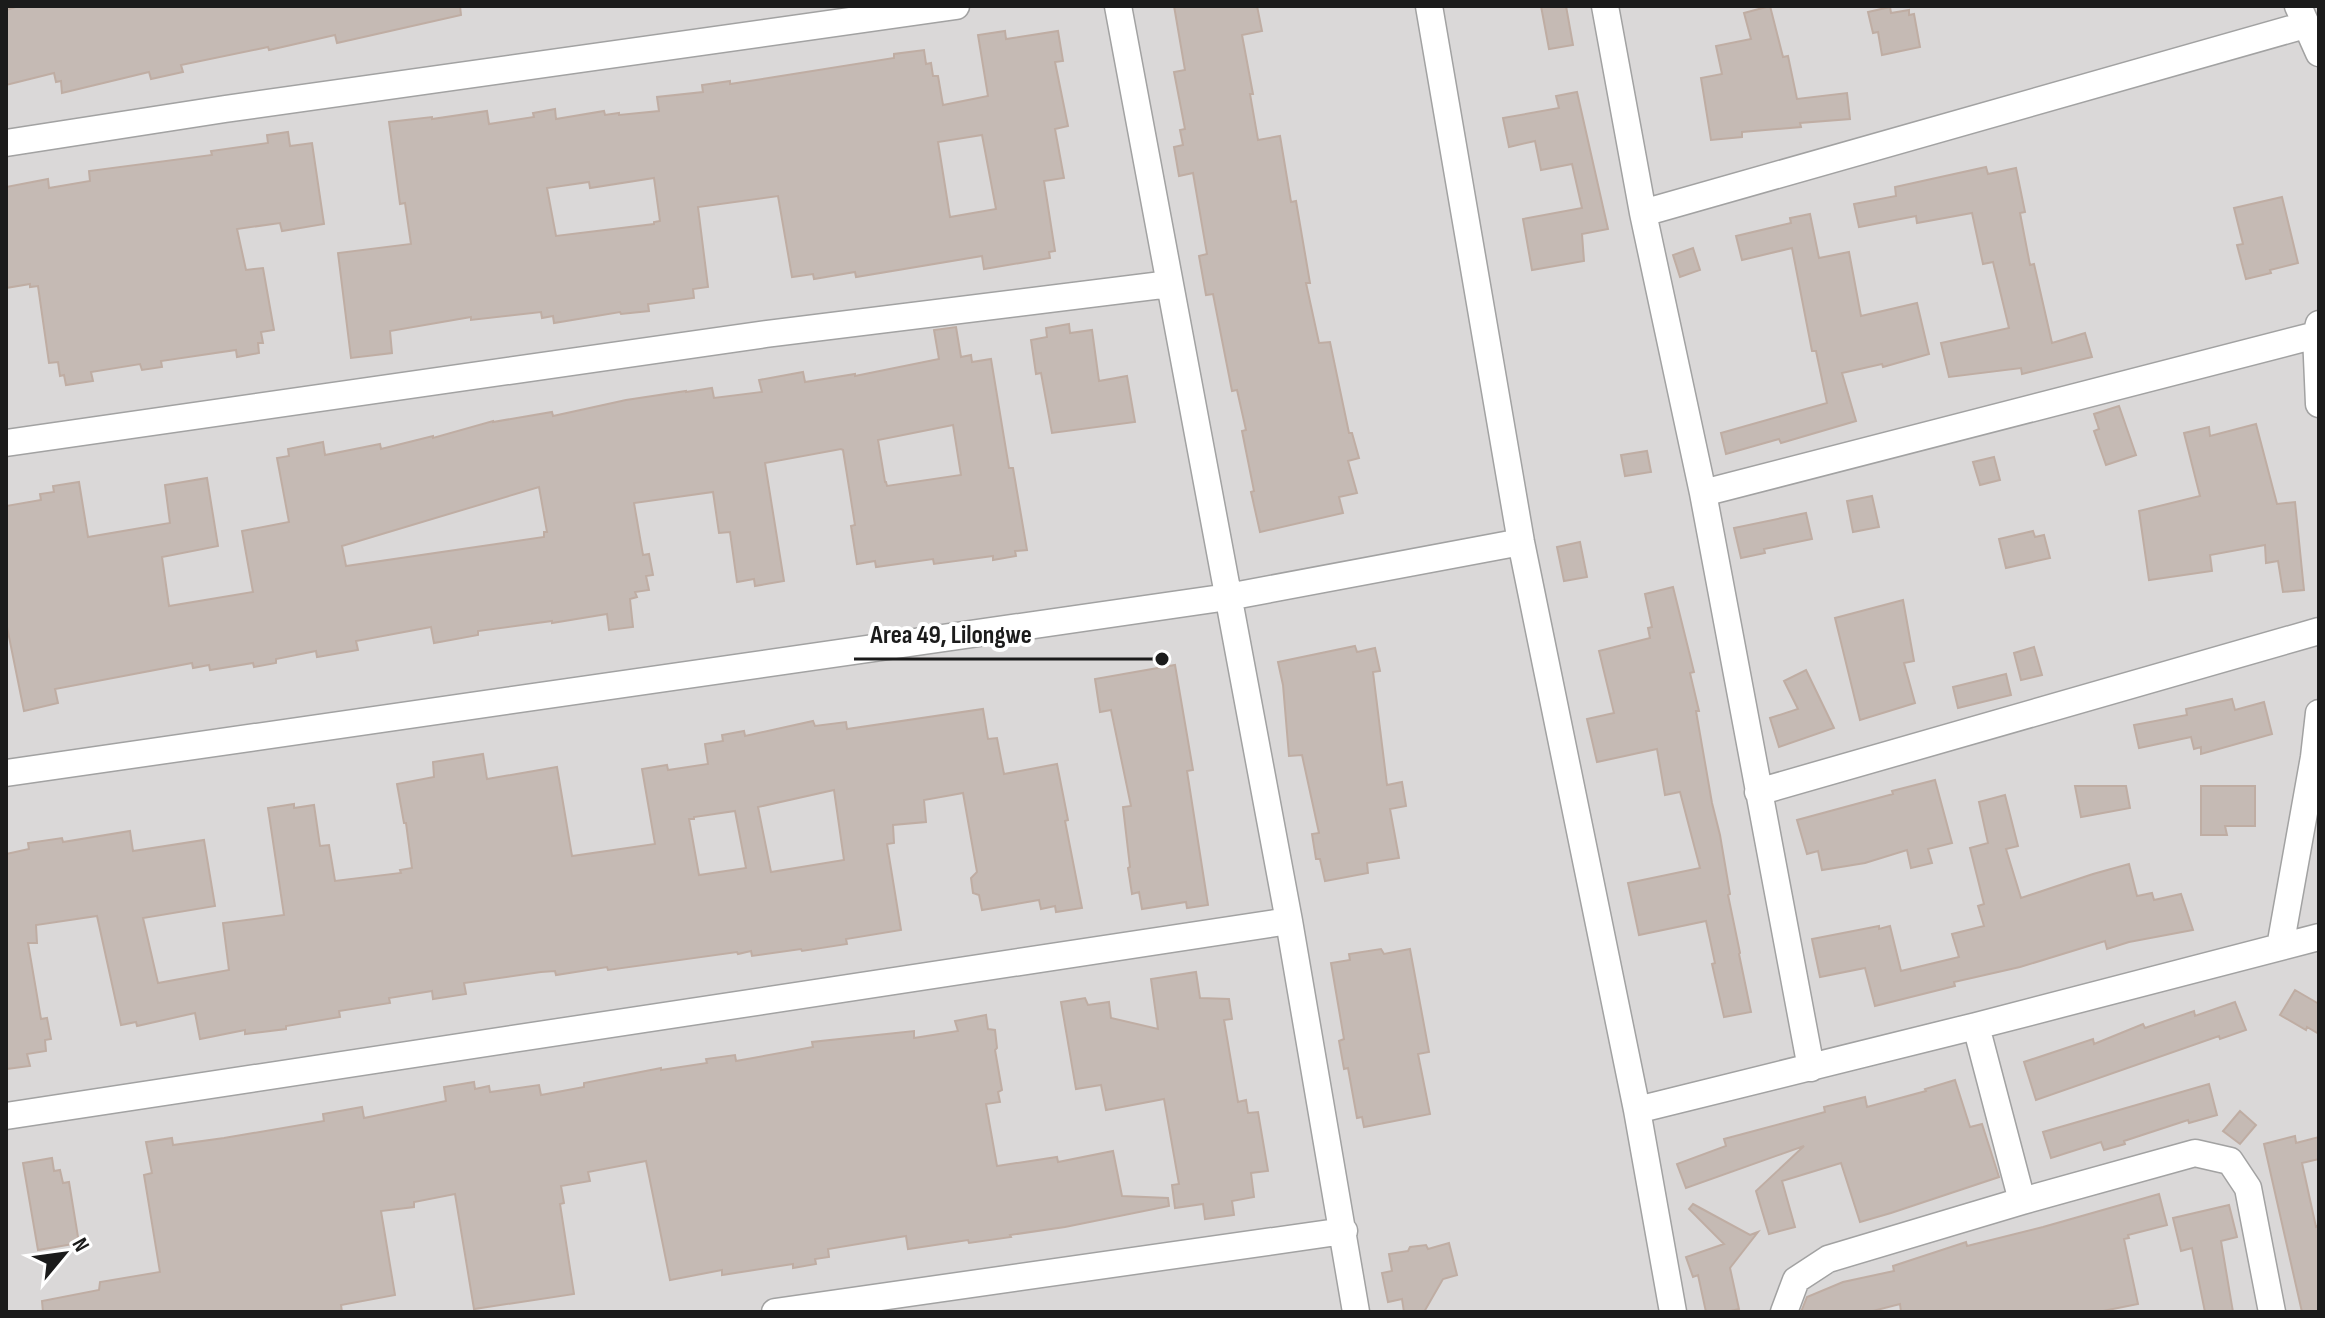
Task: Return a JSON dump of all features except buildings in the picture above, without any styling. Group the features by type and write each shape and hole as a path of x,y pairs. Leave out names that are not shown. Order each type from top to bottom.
{"street":[{"path":"6,143 956,6"},
{"path":"1118,6 1289,921 1356,1312"},
{"path":"1429,6 1521,542 1637,1110 1673,1312"},
{"path":"1605,6 1643,213 1703,493 1811,1068"},
{"path":"1643,213 2302,15 2319,53"},
{"path":"6,443 766,334 1170,284"},
{"path":"1703,493 2317,330 2319,404"},
{"path":"6,773 1228,597 1521,542"},
{"path":"1758,792 2319,631"},
{"path":"2280,947 2319,713"},
{"path":"6,1116 1289,921"},
{"path":"1637,1110 2319,937"},
{"path":"1976,1026 2022,1201"},
{"path":"1784,1312 1796,1280 1828,1259 2195,1153 2230,1161 2248,1188 2272,1312"},
{"path":"775,1312 1344,1231"}],"shaded area":[{"path":"6,6 2319,6 2319,1312 6,1312"}],"place":[{"name":"Area 49, Lilongwe","path":"1162,659"}]}
